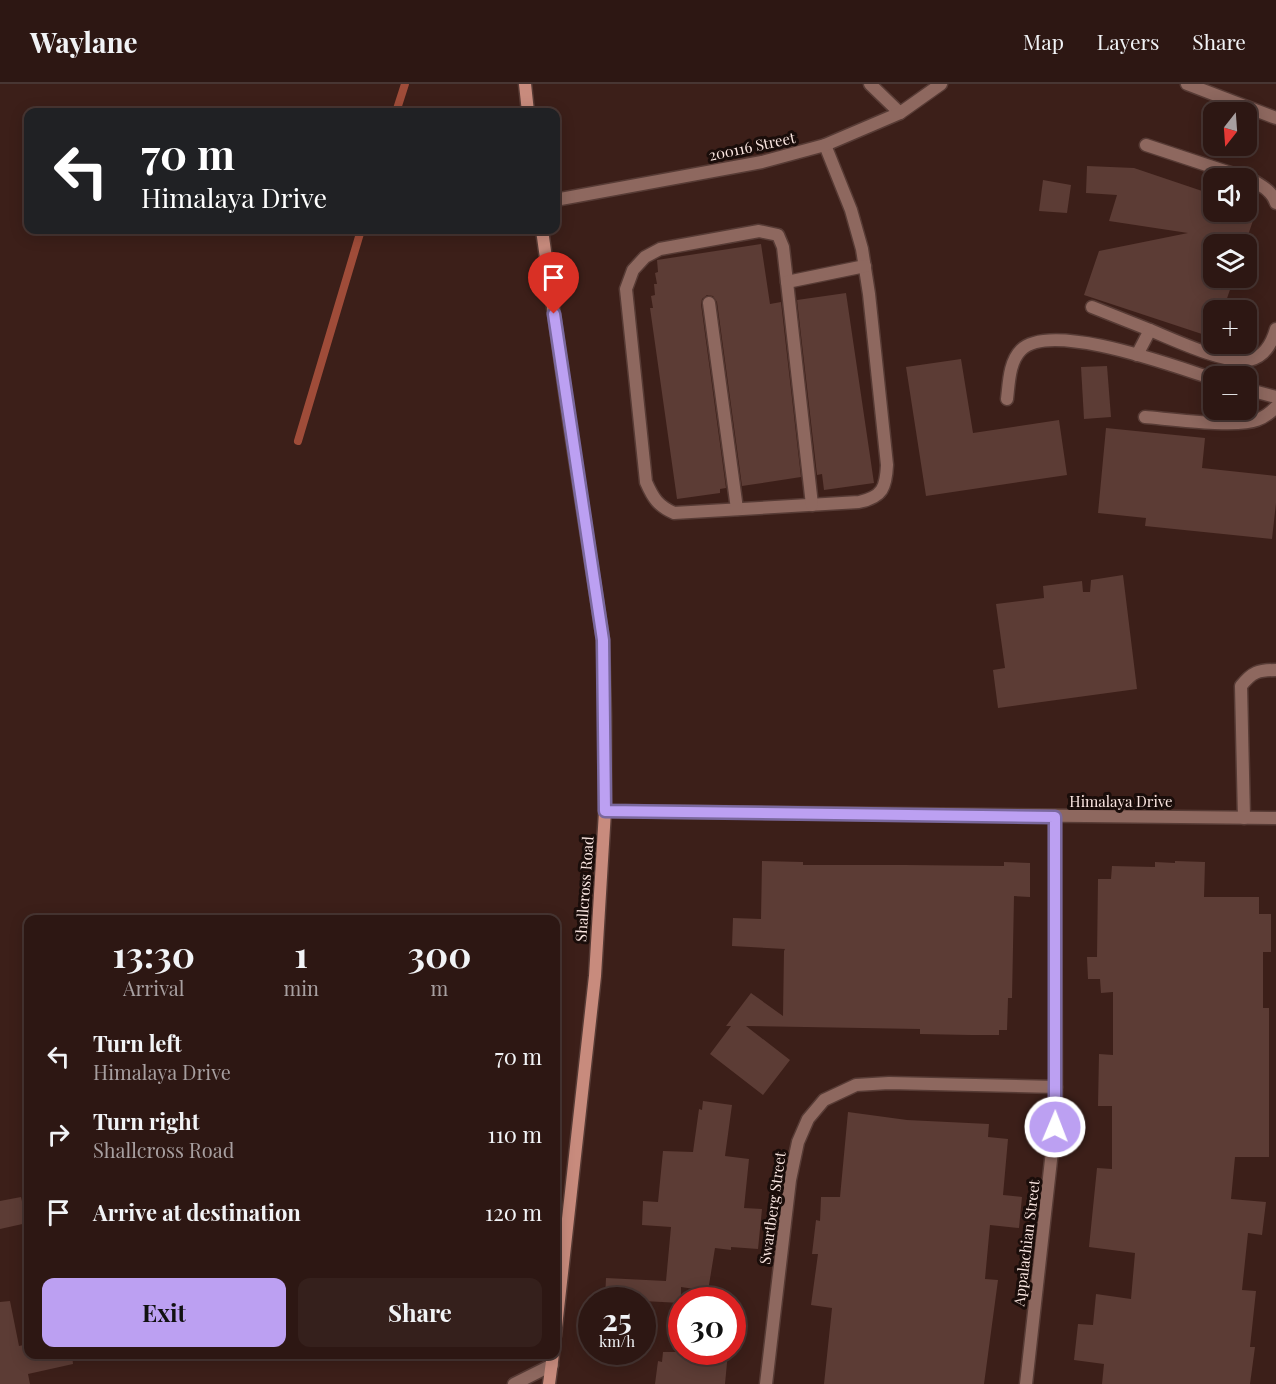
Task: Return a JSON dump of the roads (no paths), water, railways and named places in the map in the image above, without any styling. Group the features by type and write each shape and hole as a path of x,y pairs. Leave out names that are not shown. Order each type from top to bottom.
{"street":[{"path":"525,84 528,108"},
{"path":"870,84 900,113"},
{"name":"200116 Street","path":"560,199 762,162 825,146 900,113 941,84"},
{"path":"1187,84 1276,118"},
{"path":"812,505 783,247 778,235 759,231 660,249 645,257 633,270 626,289 646,482 653,498 661,508 674,513 736,509 812,505 859,502 872,499 886,482 887,465 865,266 851,210 825,146"},
{"path":"1146,146 1252,180 1264,187 1276,203"},
{"name":"Shallcross Road","path":"543,234 603,640 605,811 595,976 560,1291"},
{"path":"787,282 865,266"},
{"path":"709,303 736,509"},
{"path":"1092,307 1231,360 1250,360 1262,354 1271,344 1276,329"},
{"path":"1137,355 1150,330"},
{"path":"1007,399 1012,366 1021,350 1033,343 1062,339 1082,341 1137,355 1203,376"},
{"path":"1257,392 1276,398"},
{"path":"1145,417 1239,423 1255,421 1269,415 1276,407"},
{"path":"1244,818 1241,687 1250,675 1264,670 1276,670"},
{"name":"Himalaya Drive","path":"605,811 1276,818"},
{"name":"Appalachian Street","path":"1026,1384 1054,1140 1056,1087 1055,817"},
{"name":"Swartberg Street","path":"766,1384 790,1180 801,1134 808,1119 824,1100 856,1085 889,1083 1056,1087"},
{"path":"514,1384 552,1360"},
{"path":"549,1384 552,1360"}],"waterway":[{"path":"397,108 405,84"},
{"path":"298,441 360,234"}]}
